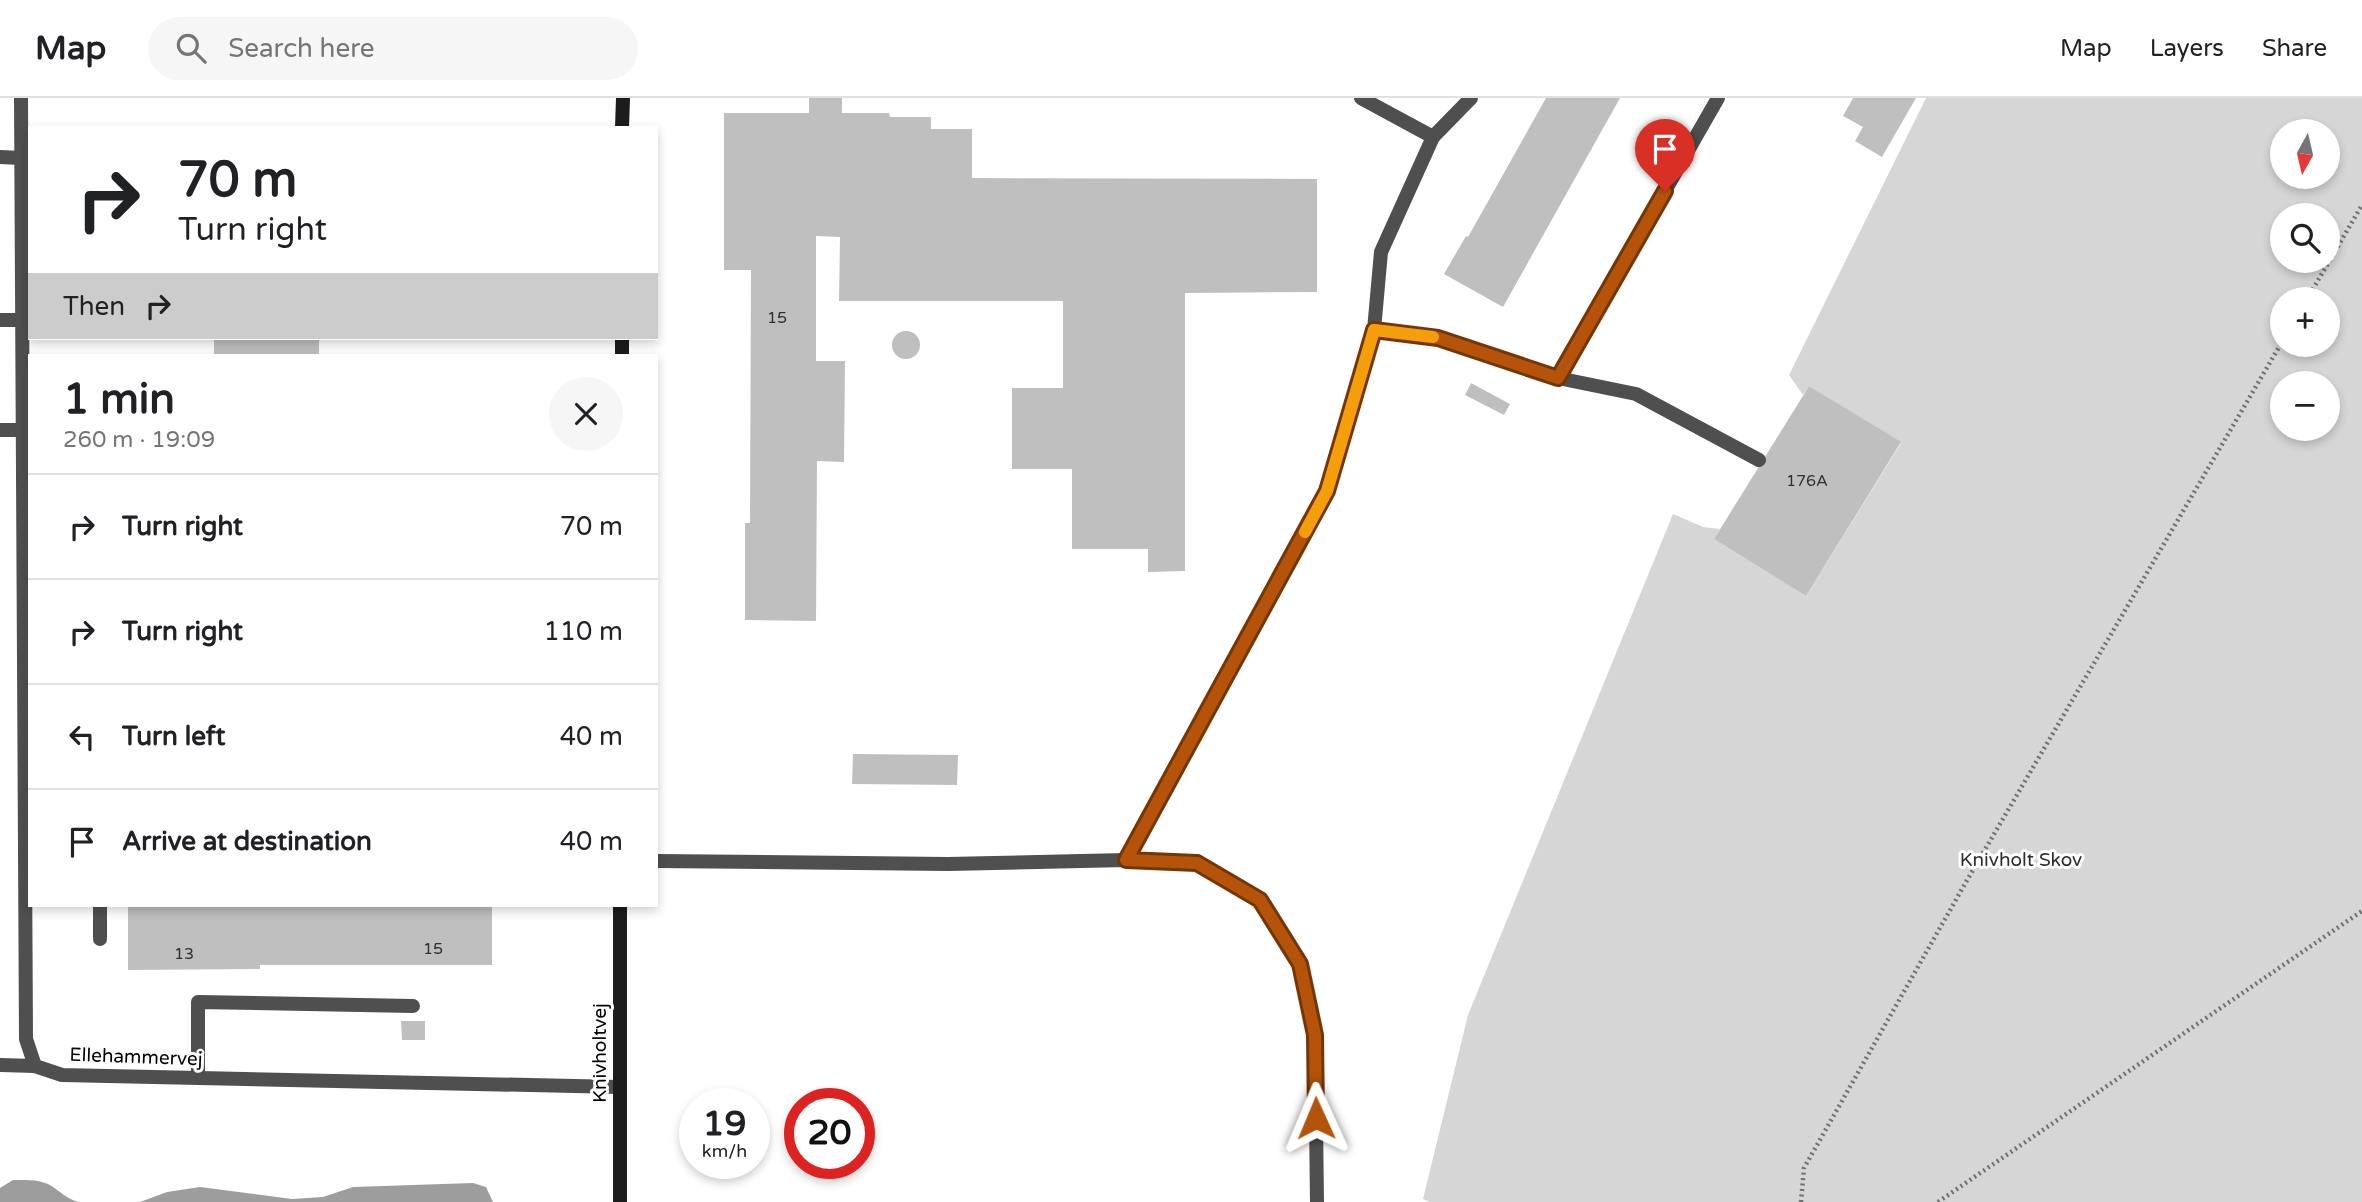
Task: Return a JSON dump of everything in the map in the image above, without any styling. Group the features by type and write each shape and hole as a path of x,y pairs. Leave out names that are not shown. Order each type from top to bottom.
{"street":[{"path":"21,98 21,320 27,597 26,1039 35,1066"},
{"path":"622,98 622,126"},
{"path":"1362,98 1433,137"},
{"path":"1126,860 1327,491 1374,330 1381,252 1433,137 1471,98"},
{"path":"1558,378 1718,98"},
{"path":"0,157 21,158"},
{"path":"0,320 21,320"},
{"path":"1374,330 1438,338 1558,378 1636,394 1759,460"},
{"path":"0,430 23,430"},
{"path":"658,861 948,864 1126,860 1197,863 1260,900 1300,964 1315,1035 1317,1202"},
{"path":"100,907 100,939"},
{"name":"Knivholtvej","path":"620,907 620,1202"},
{"path":"198,1078 198,1002 413,1006"},
{"name":"Ellehammervej","path":"0,1065 35,1066 62,1075 619,1087"}],"path":[{"path":"2314,287 2362,205"},
{"path":"1801,1202 1804,1168 1966,882 2273,357"},
{"path":"1938,1202 2362,911"}],"green space":[{"name":"Knivholt Skov","path":"1926,98 2362,98 2362,1202 1430,1202 1423,1199 1468,1015 1673,514 1703,527 1720,529 1714,539 1806,596 1901,443 1809,386 1803,395 1789,375"}],"shaded area":[{"path":"13,1180 44,1182 78,1202 0,1202 0,1188"},
{"path":"473,1183 486,1187 493,1202 140,1202 167,1192 200,1187 292,1199 323,1197 353,1187"}],"building":[{"path":"809,98 842,98 842,113 889,113 890,117 931,117 931,129 972,129 972,178 1317,179 1317,292 1185,293 1185,571 1148,572 1148,549 1072,549 1072,469 1012,469 1012,388 1063,388 1063,301 839,301 840,237 816,236 816,361 845,361 844,462 817,461 816,621 745,620 745,523 750,523 751,270 724,270 724,113 809,113"},
{"path":"1546,98 1620,98 1503,307 1444,274 1466,236 1468,237"},
{"path":"1853,98 1916,98 1882,157 1855,141 1863,127 1843,116"},
{"path":"906,331 916,335 920,345 916,355 906,359 896,355 892,345 896,335"},
{"path":"214,340 319,340 319,354 214,354"},
{"path":"1471,383 1510,404 1504,415 1465,395"},
{"path":"1809,386 1901,442 1806,596 1714,539"},
{"path":"853,754 958,755 957,785 852,784"},
{"path":"128,907 492,907 492,965 260,965 260,969 128,970"},
{"path":"401,1021 425,1021 425,1040 402,1040"}],"slow traffic":[{"path":"1305,532 1327,491 1374,330 1433,337"}],"route":[{"path":"1316,1118 1315,1035 1300,964 1260,900 1197,863 1126,860 1327,491 1374,330 1438,338 1558,378 1665,191"}]}
